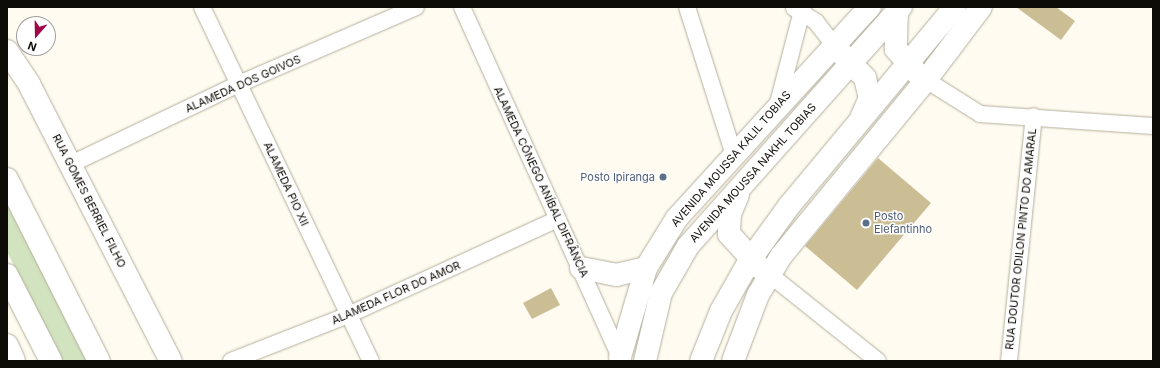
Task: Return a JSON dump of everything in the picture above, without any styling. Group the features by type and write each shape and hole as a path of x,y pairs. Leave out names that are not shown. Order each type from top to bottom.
{"main road":[{"name":"AVENIDA MOUSSA KALIL TOBIAS","path":"620,360 646,268 666,234 774,109 835,46 870,7"},
{"path":"701,361 721,311 750,260 789,206 857,129 955,7"},
{"path":"733,361 769,274 781,256 926,80 980,7"},
{"path":"899,9 896,49 908,67 926,80"},
{"name":"AVENIDA MOUSSA NAKHL TOBIAS","path":"645,361 661,293 688,246 899,9"},
{"path":"835,46 866,78 870,98 857,129"},
{"name":"RUA GOMES BERRIEL FILHO","path":"13,59 71,164 171,361"},
{"path":"774,109 788,134"},
{"path":"7,179 99,361"},
{"path":"743,183 730,214 729,234 750,260 769,274"},
{"path":"781,256 789,206"},
{"path":"666,234 688,246"},
{"path":"581,268 616,275 646,268"},
{"path":"7,275 51,361"},
{"path":"7,345 14,361"}],"street":[{"name":"ALAMEDA PIO XII","path":"202,7 346,316 371,361"},
{"name":"ALAMEDA DOS GOIVOS","path":"71,164 239,84 416,7"},
{"name":"ALAMEDA CÔNEGO ANÍBAL DIFRÂNCIA","path":"462,7 581,268 620,360"},
{"path":"687,7 734,155"},
{"path":"799,8 835,46"},
{"path":"774,109 799,8"},
{"name":"RUA GOMES BERRIEL FILHO","path":"7,42 13,59"},
{"path":"926,80 980,114 1034,116 1153,126"},
{"name":"RUA DOUTOR ODILON PINTO DO AMARAL","path":"1009,361 1034,116"},
{"name":"ALAMEDA FLOR DO AMOR","path":"231,361 346,316 558,219"},
{"path":"769,274 878,361"}],"green space":[{"path":"7,202 87,361 62,361 7,252"}],"building":[{"path":"1016,7 1056,7 1075,21 1061,40"},
{"name":"Posto Elefantinho","path":"878,158 931,203 857,290 805,246"},
{"path":"551,288 560,305 532,319 523,303"}],"place":[{"name":"Posto Ipiranga","path":"663,177"},
{"name":"Posto Elefantinho","path":"866,223"}]}
